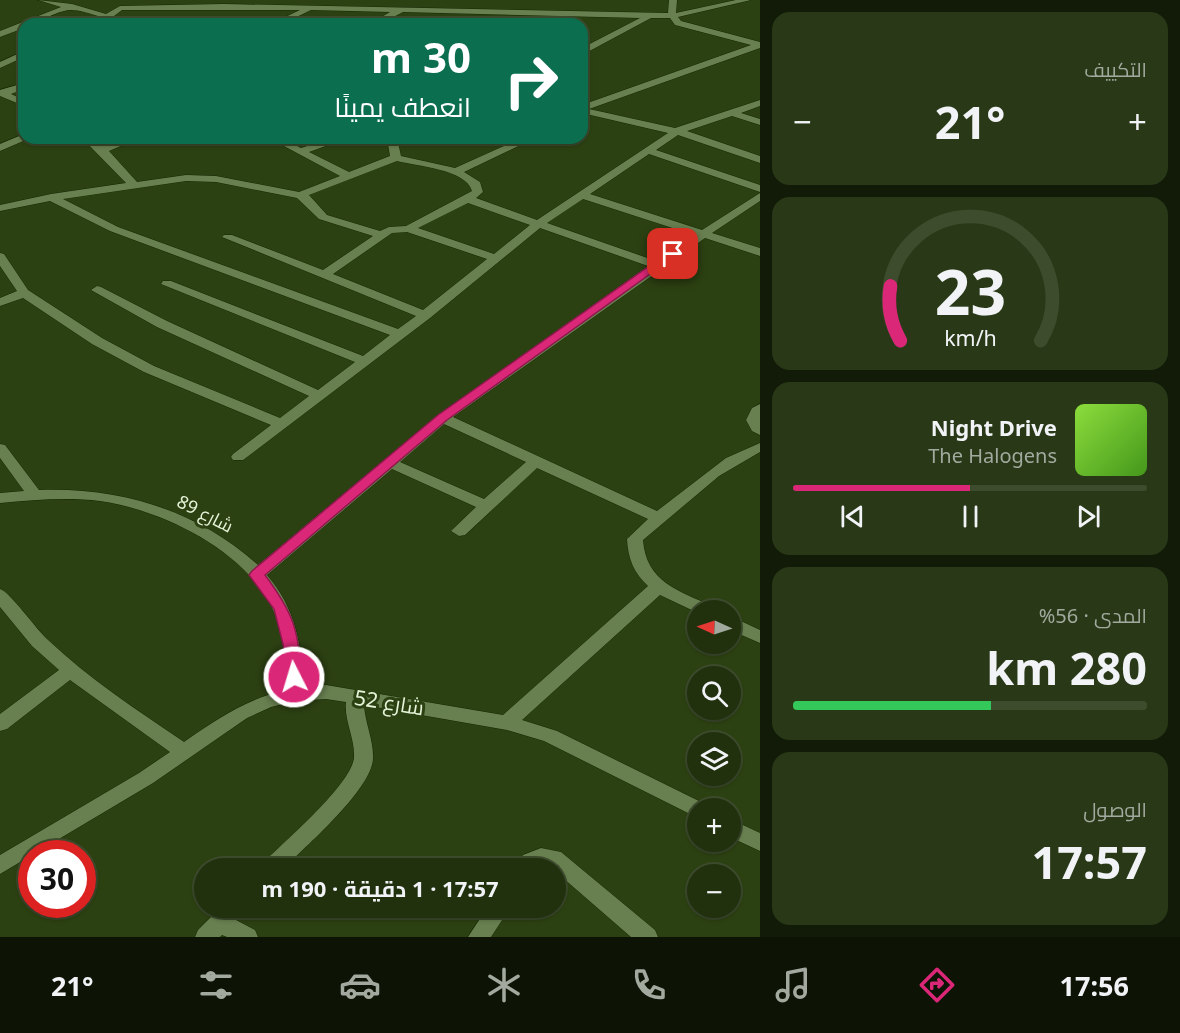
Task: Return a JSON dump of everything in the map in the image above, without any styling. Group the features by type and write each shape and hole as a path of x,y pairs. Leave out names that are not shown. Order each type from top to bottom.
{"street":[{"path":"42,0 115,18"},
{"path":"673,0 672,16 678,23 758,43"},
{"path":"97,18 101,13 120,8 226,3 650,16 672,16 743,1 760,7"},
{"path":"41,18 72,6"},
{"path":"287,18 312,7"},
{"path":"386,18 403,9"},
{"path":"504,18 516,12"},
{"path":"588,49 650,16"},
{"path":"0,34 18,27"},
{"path":"588,109 758,43"},
{"path":"0,65 18,57"},
{"path":"1,94 18,88"},
{"path":"1,94 18,101"},
{"path":"238,457 425,315 538,224 677,131 760,103"},
{"path":"588,112 677,131 760,160"},
{"path":"730,112 760,122"},
{"path":"2,145 18,139"},
{"path":"94,144 133,184"},
{"path":"102,150 118,144"},
{"path":"287,144 348,176"},
{"path":"302,151 324,144"},
{"path":"393,144 396,158"},
{"path":"457,171 517,144"},
{"path":"649,151 760,189"},
{"path":"300,195 396,158 409,163 445,166 457,171 480,189 467,199 408,229"},
{"path":"0,208 133,184 203,178 300,195 310,200 316,212 324,218 384,235"},
{"path":"581,195 760,252"},
{"path":"257,575 442,417 657,265 760,196"},
{"path":"51,197 114,230 400,334"},
{"path":"467,199 657,265"},
{"path":"326,274 394,229 408,229 494,258"},
{"path":"228,237 425,315"},
{"path":"0,258 24,292 97,341 149,369 281,424"},
{"path":"167,284 365,361"},
{"path":"97,290 162,324 320,396"},
{"path":"0,302 24,292"},
{"path":"760,408 753,417 753,422 760,431"},
{"path":"442,417 658,518"},
{"path":"687,601 658,587 642,571 634,552 635,540 658,518 740,455 760,447"},
{"path":"0,448 34,495"},
{"path":"459,531 536,461"},
{"path":"389,462 486,506"},
{"name":"شارع 89","path":"0,498 34,495 84,496 131,502 184,522 232,550 257,575 281,609 291,644 295,693"},
{"path":"507,723 658,587"},
{"path":"0,595 33,637 70,671 184,752"},
{"path":"741,628 760,637"},
{"path":"2,720 70,671"},
{"name":"شارع 52","path":"0,865 146,778 240,713 266,700 295,693 326,692 507,723 550,736 687,804"},
{"path":"281,858 348,788 363,767 364,747 353,709 356,697"},
{"path":"741,833 760,843"},
{"path":"533,858 541,855 554,858"},
{"path":"566,868 647,937"},
{"path":"479,937 492,918"},
{"path":"219,922 248,937"}],"route":[{"path":"294,677 291,644 281,609 257,575 442,417 673,254"}]}
